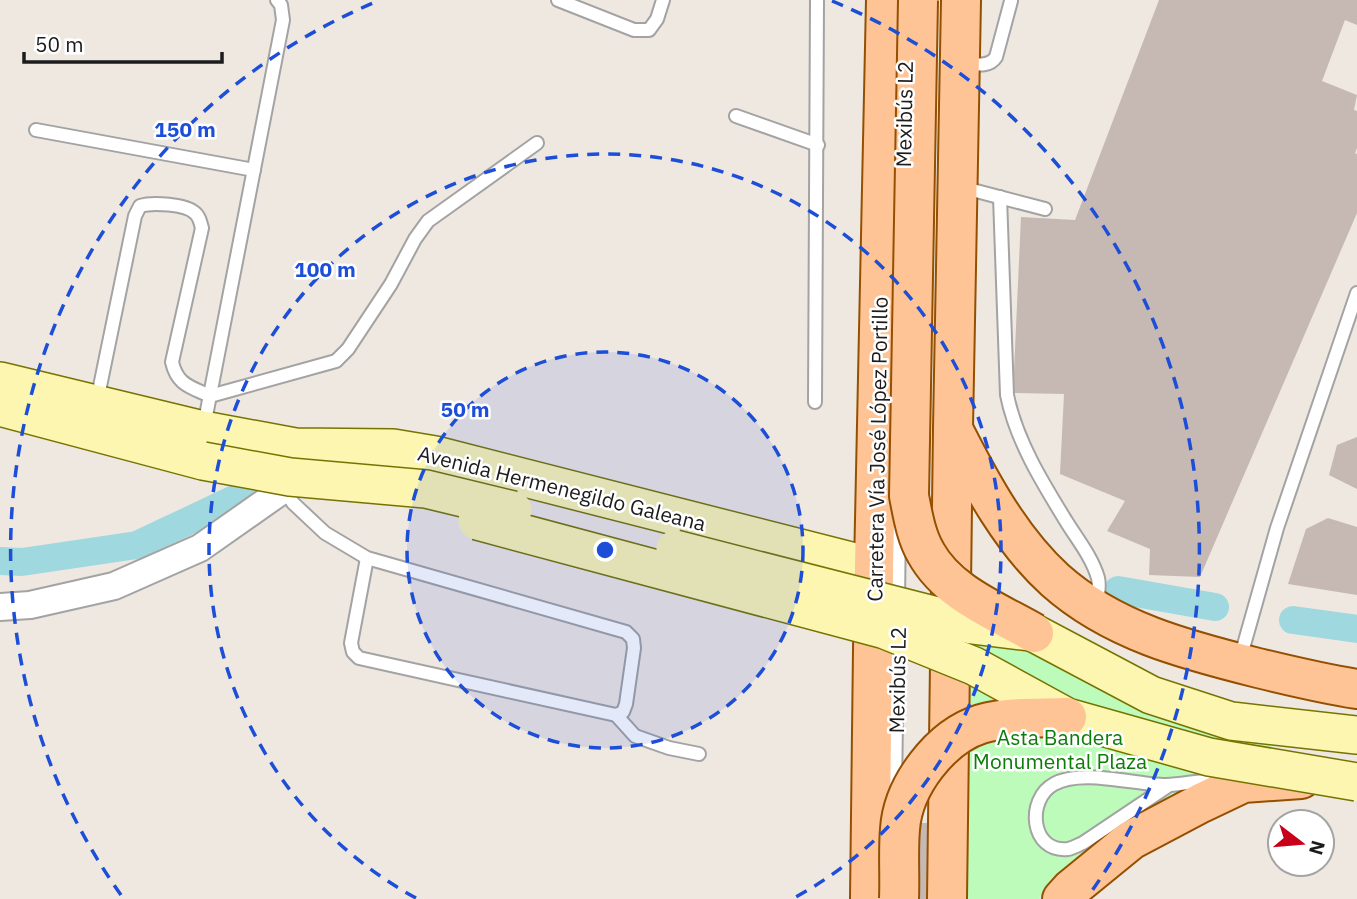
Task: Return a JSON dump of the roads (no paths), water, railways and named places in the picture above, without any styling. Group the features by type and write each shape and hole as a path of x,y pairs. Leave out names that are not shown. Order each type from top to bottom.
{"main road":[{"name":"Carretera Vía José López Portillo","path":"870,899 886,0"},
{"path":"918,0 909,496 918,534 925,552 938,571 971,597 1034,633"},
{"path":"947,899 961,0"},
{"path":"953,428 976,474 1015,534 1056,581 1097,611 1150,637 1190,651 1329,685 1357,689"},
{"path":"899,899 900,826 909,796 923,769 940,747 982,724 1011,719 1067,717"},
{"path":"1062,899 1132,840 1243,783 1357,780"}],"street":[{"name":"Avenida Hermenegildo Galeana","path":"0,381 295,447 393,448 435,454 874,567"},
{"path":"0,407 206,429 290,477 426,489 755,568 972,625 1034,633 1151,695 1231,721 1357,735"},
{"path":"0,607 30,605 114,586 200,548 284,489 254,439"},
{"path":"295,447 477,521 885,630 974,666 1067,717 1209,757 1357,780"}],"lane":[{"path":"206,429 282,20 281,5 277,0"},
{"path":"558,0 635,30 649,30 657,19 663,0"},
{"path":"816,402 817,0"},
{"name":"Mexibús L2","path":"894,899 906,0"},
{"path":"939,899 951,0"},
{"path":"960,62 993,62 1011,1"},
{"path":"736,116 818,145"},
{"path":"36,130 254,170"},
{"path":"206,429 336,361 348,349 377,306 428,221 537,143"},
{"path":"957,186 1045,209"},
{"path":"1000,197 1007,395 1010,413 1014,427 1043,482 1092,562 1099,580 1097,611"},
{"path":"96,404 135,216 140,206 150,203 189,209 198,215 202,228 172,362 175,374 182,382 206,429"},
{"path":"1239,663 1277,528 1357,293"},
{"path":"284,489 293,503 325,533 367,558 626,632 633,639 634,648 626,704 623,712 616,715"},
{"path":"367,558 351,643 353,652 359,658 616,715 635,736 669,748 699,754"},
{"path":"1168,786 1083,844 1067,849 1052,846 1040,837 1035,821 1038,802 1053,784 1079,777 1168,786 1203,779 1243,783"}],"waterway":[{"path":"0,561 22,562 137,545 241,496"},
{"path":"1118,590 1215,607"},
{"path":"1293,620 1357,629"}],"park label":[{"name":"Asta Bandera Monumental Plaza","path":"1060,749"}]}
